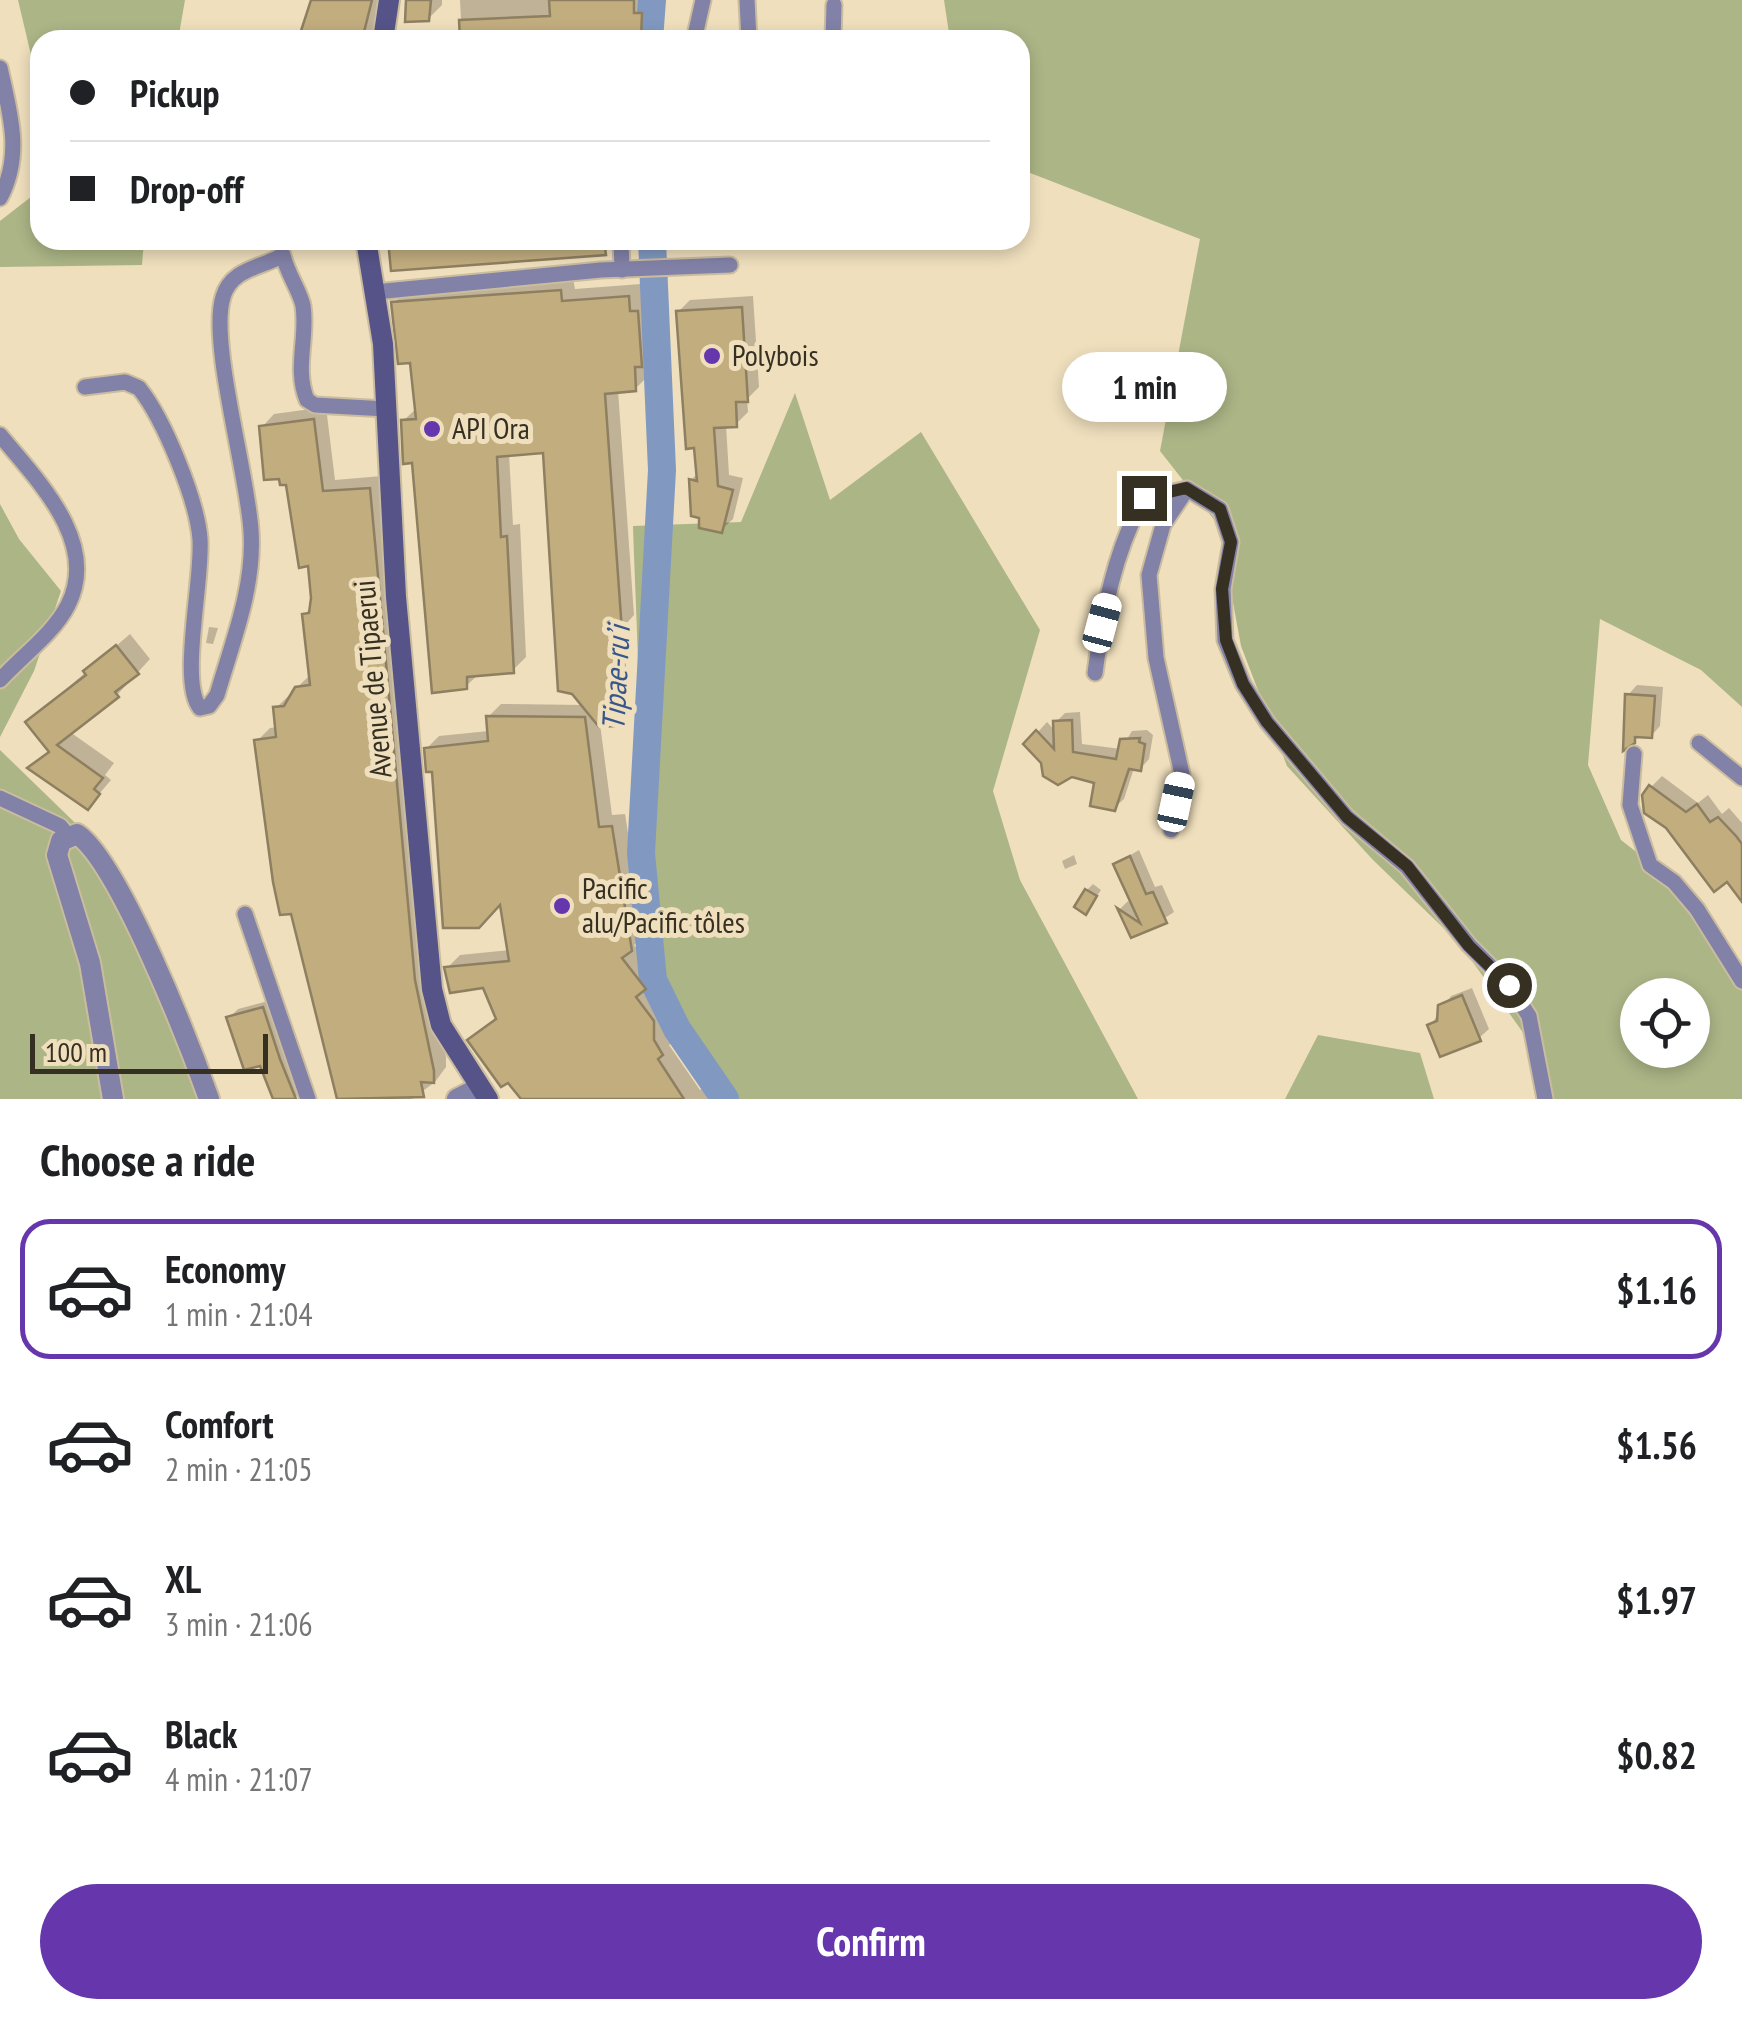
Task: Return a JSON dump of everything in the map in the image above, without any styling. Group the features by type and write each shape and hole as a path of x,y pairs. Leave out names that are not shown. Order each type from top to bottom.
{"main road":[{"path":"384,30 389,0"},
{"name":"Avenue de Tipaerui","path":"368,250 386,409 396,597 432,989 441,1025 484,1093"}],"street":[{"path":"696,30 704,0"},
{"path":"747,0 748,30"},
{"path":"833,30 834,5"},
{"path":"0,68 15,150 10,180 0,198"},
{"path":"621,250 622,270"},
{"path":"84,386 125,382 140,388 194,508 201,587 189,680 200,708 209,706 217,696 251,560 252,533 220,324 226,288 245,270 283,255 288,279 303,302 301,371 307,400 315,405 386,409"},
{"path":"375,292 622,270 730,266"},
{"path":"0,436 70,530 75,571 69,605 0,680"},
{"path":"1170,830 1182,774 1156,658 1149,575 1163,525 1186,488"},
{"path":"1095,673 1102,623 1124,534 1144,498 1186,488 1220,509 1231,542 1222,589 1226,640 1243,684 1267,722 1347,817 1407,866 1469,946 1509,985 1529,1016 1546,1099"},
{"path":"1698,744 1742,778"},
{"path":"1634,754 1630,805 1650,865 1674,882 1697,909 1742,981"},
{"path":"0,798 60,826 68,836"},
{"path":"114,1099 90,963 58,856 61,841 78,834 100,857 151,958 209,1099"},
{"path":"245,914 308,1099"},
{"path":"457,1099 484,1093"}],"green space":[{"path":"18,0 185,0 180,30 30,30 30,51"},
{"path":"944,0 1742,0 1742,707 1701,670 1600,619 1588,765 1621,840 1698,900 1742,988 1742,1099 1548,1099 1524,1034 1460,944 1373,860 1287,766 1241,646 1219,526 1160,451 1200,239 1030,173 1030,30 948,30"},
{"path":"30,198 30,250 143,250 142,265 0,267 0,221"},
{"path":"795,393 830,500 921,432 1040,630 993,791 1020,880 1138,1099 729,1099 686,1033 656,966 634,856 632,804 639,725 633,526 741,522"},
{"path":"0,504 19,539 61,591 34,671 0,737"},
{"path":"0,750 103,850 212,1099 0,1099"},
{"path":"1318,1035 1420,1053 1434,1099 1285,1099"}],"building":[{"path":"311,0 372,0 364,30 301,30"},
{"path":"406,0 431,0 429,21 405,22"},
{"path":"549,0 634,0 634,13 642,13 641,30 460,30 459,20 550,16"},
{"path":"389,250 605,250 606,255 391,271"},
{"path":"561,290 562,301 629,296 630,311 638,311 642,367 635,367 636,391 605,394 622,631 614,631 614,726 599,727 572,694 558,691 543,453 497,457 501,537 507,536 514,673 467,677 467,689 432,693 412,463 403,464 401,420 416,419 410,363 398,364 391,302"},
{"path":"742,307 748,402 736,402 737,427 714,428 718,486 733,490 722,533 699,528 699,518 691,516 689,479 697,481 694,448 686,449 676,311"},
{"path":"314,419 323,491 370,488 415,980 434,1071 434,1083 421,1082 424,1097 337,1099 291,914 280,915 273,882 254,740 276,737 273,707 284,706 295,687 310,685 302,614 309,613 311,598 308,566 299,568 286,485 280,485 279,479 264,480 259,426"},
{"path":"116,645 139,674 115,692 119,697 57,745 103,778 94,789 100,794 88,810 27,768 49,752 25,722 86,675 83,671"},
{"path":"1625,694 1655,696 1652,738 1635,737 1635,743 1623,751"},
{"name":"Pacific alu/Pacific tôles","path":"486,716 585,717 599,827 612,826 632,951 622,958 646,989 636,997 654,1021 654,1040 663,1055 658,1059 684,1099 521,1099 508,1083 501,1087 467,1040 496,1019 483,988 450,993 444,967 509,961 500,905 479,928 443,928 432,772 426,772 424,748 488,741"},
{"path":"1072,720 1073,752 1116,759 1120,739 1140,738 1139,742 1145,744 1141,771 1129,769 1115,811 1090,806 1094,783 1072,777 1058,785 1043,776 1041,763 1023,744 1036,730 1054,749 1053,721"},
{"path":"1649,785 1686,812 1697,804 1710,822 1718,817 1736,836 1742,844 1742,902 1727,882 1714,892 1666,828 1644,813 1642,795"},
{"path":"1130,856 1146,894 1153,892 1167,923 1131,938 1117,908 1140,923 1113,864"},
{"path":"1085,889 1097,896 1086,915 1074,907"},
{"path":"1462,995 1481,1041 1440,1057 1427,1025 1437,1021 1438,1005"},
{"path":"263,1007 296,1099 273,1099 260,1066 244,1070 226,1017"}],"waterway":[{"name":"Tipae-ru’i","path":"650,30 652,0"},
{"name":"Tipae-ru’i","path":"652,250 662,470 641,853 653,980 677,1029 725,1099"}],"place":[{"name":"Polybois","path":"712,356"},
{"name":"API Ora","path":"432,429"},
{"name":"Pacific alu/Pacific tôles","path":"562,906"}],"route":[{"path":"1144,498 1186,488 1220,509 1231,542 1222,589 1226,640 1243,684 1267,722 1347,817 1407,866 1469,946 1509,985"}]}
